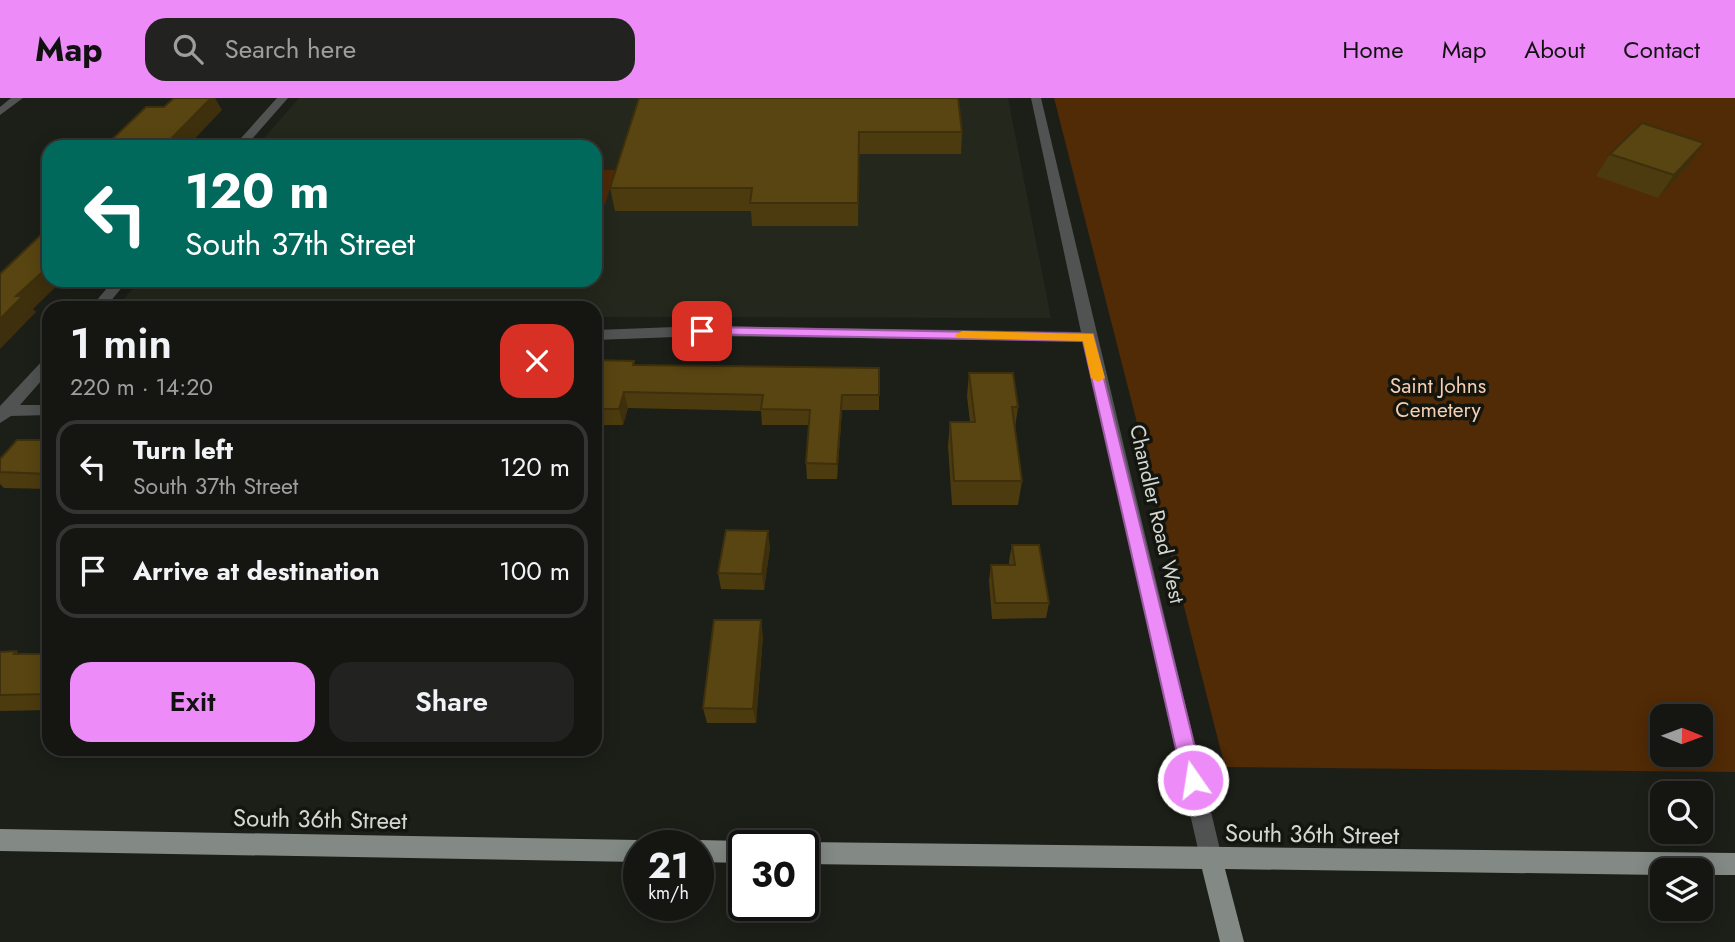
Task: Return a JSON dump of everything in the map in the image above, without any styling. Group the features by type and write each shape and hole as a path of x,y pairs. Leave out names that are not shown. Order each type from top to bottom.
{"main road":[{"name":"South 36th Street","path":"0,840 623,851"},
{"name":"South 36th Street","path":"819,853 1735,864"},
{"name":"Chandler Road West","path":"1212,858 1232,942"}],"street":[{"path":"0,113 18,98"},
{"path":"245,140 283,98"},
{"name":"Chandler Road West","path":"1036,98 1088,337 1212,858"},
{"path":"103,301 115,287"},
{"path":"602,335 702,331 1088,337"},
{"path":"2,413 42,370"},
{"path":"2,413 42,410"}],"shaded area":[{"path":"299,98 1008,98 1051,318 602,317 602,301 122,301 134,287 602,287 602,140 262,140"}],"green space":[{"name":"Saint Johns Cemetery","path":"1054,98 1735,98 1735,772 1225,767"},
{"path":"602,170 616,170 605,204 602,204"}],"building":[{"path":"174,98 211,98 170,140 111,140 146,107 164,107"},
{"path":"639,98 958,98 962,132 859,132 858,203 750,203 752,188 610,188"},
{"path":"1642,123 1704,143 1674,175 1610,154"},
{"path":"42,234 42,272 16,296 23,296 0,319 0,274"},
{"path":"602,360 634,361 633,365 879,368 879,395 842,395 837,464 806,463 810,410 761,409 763,395 624,392 619,409 602,409"},
{"path":"969,373 1013,373 1018,407 1012,407 1022,481 954,481 950,422 975,422"},
{"path":"17,440 42,440 42,474 0,472 0,459"},
{"path":"726,530 768,531 762,574 718,573"},
{"path":"1012,545 1039,545 1049,603 995,603 991,565 1015,565"},
{"path":"714,620 761,620 753,709 703,708"},
{"path":"0,652 42,654 42,694 0,695"}],"slow traffic":[{"path":"962,335 1088,337 1098,378"}],"route":[{"path":"702,331 1088,337 1193,780"}]}
